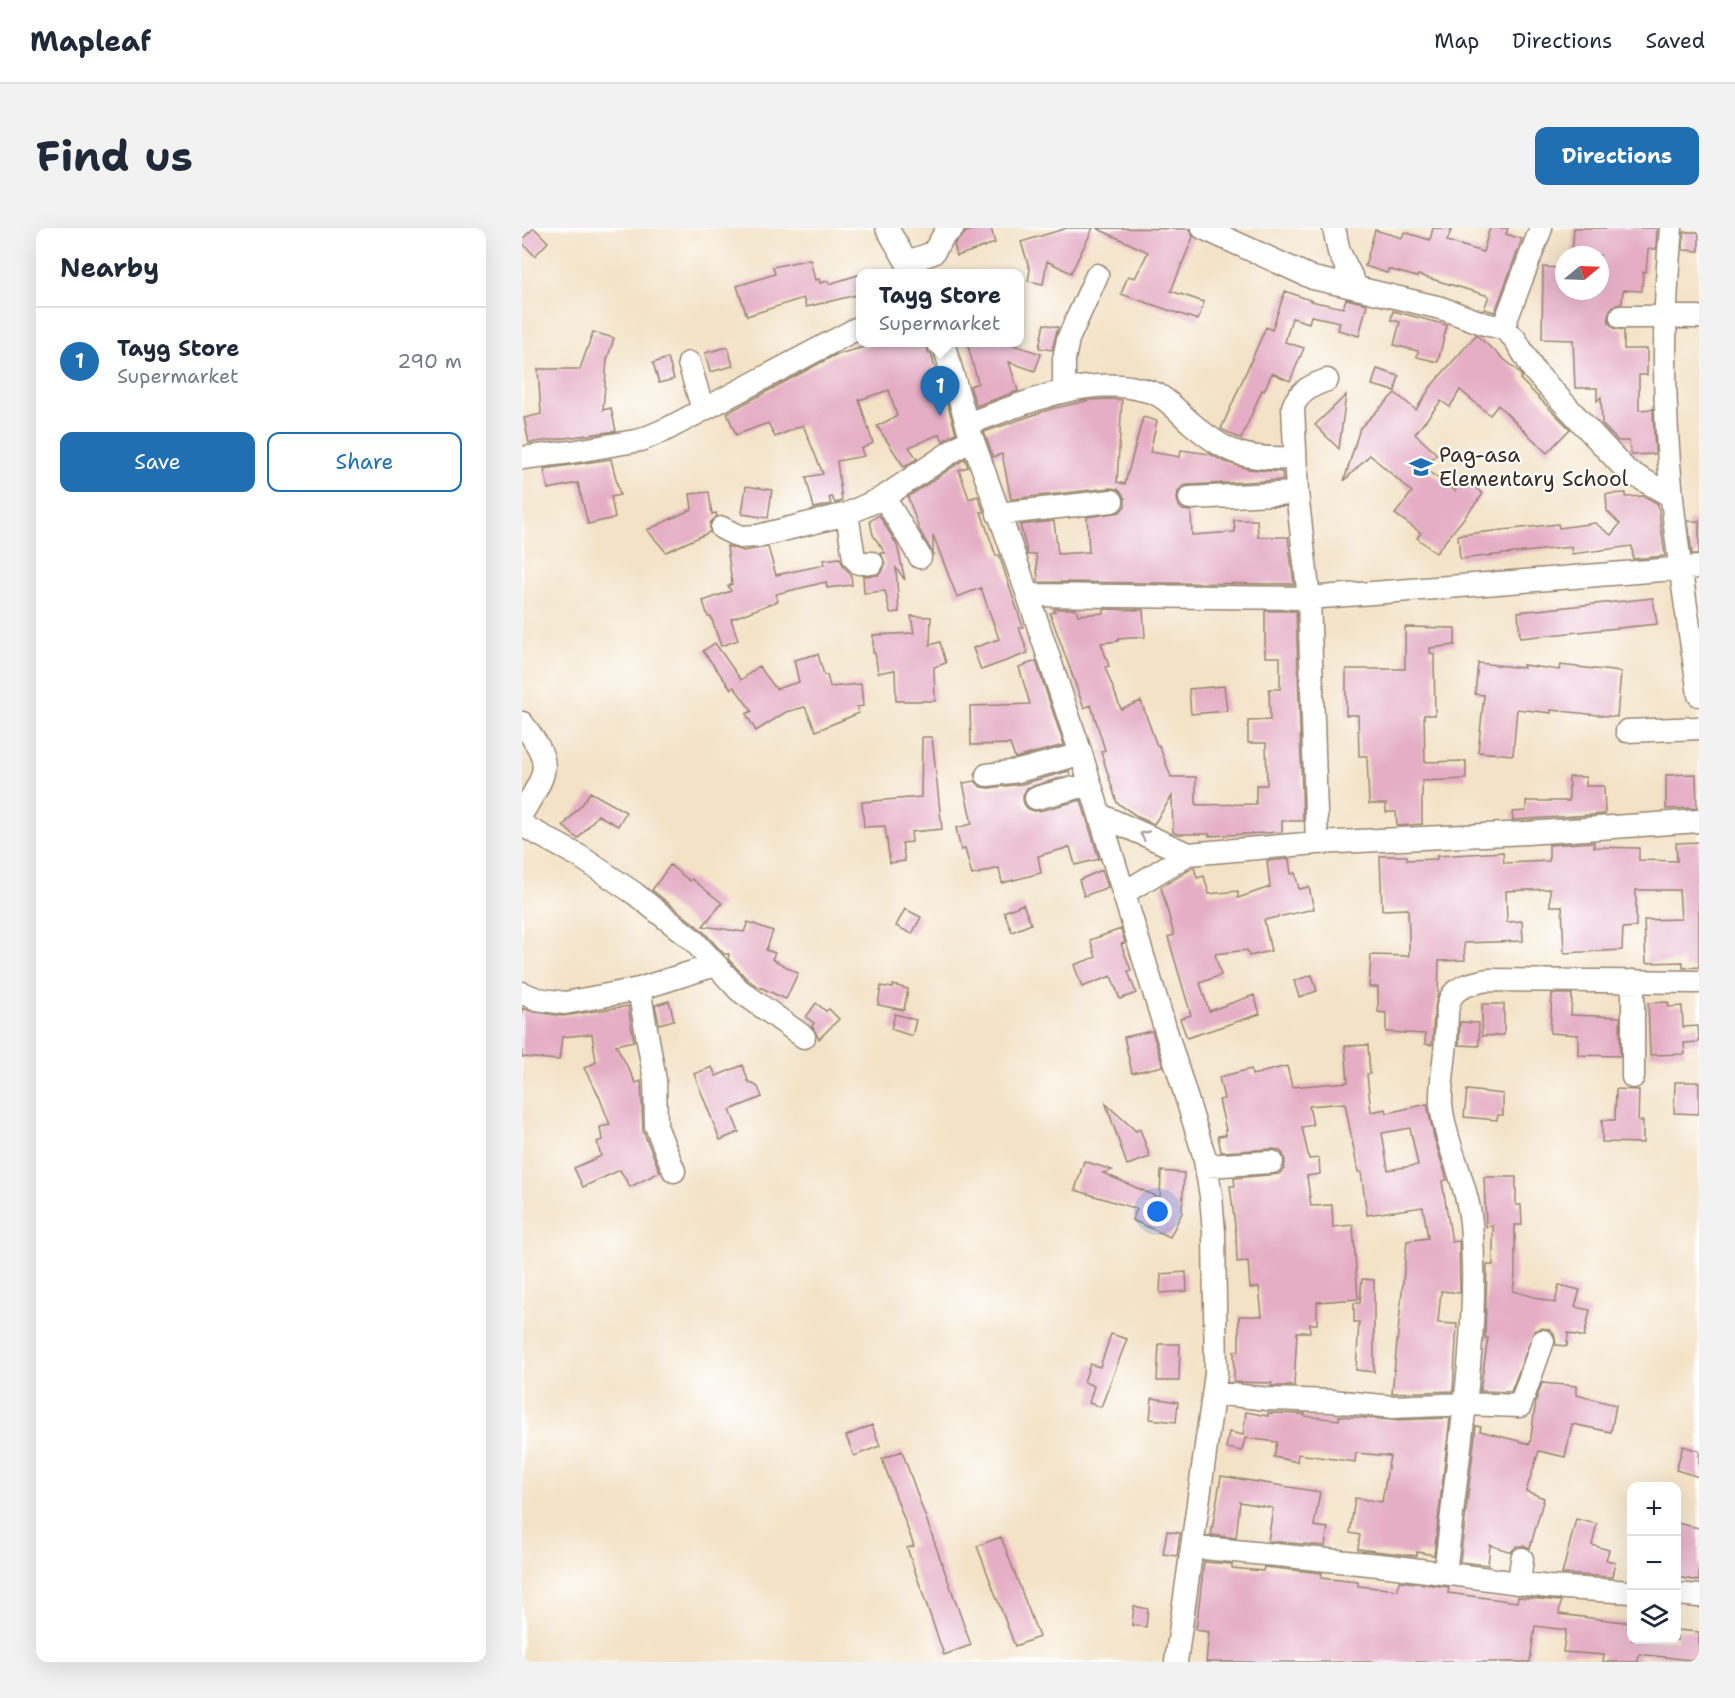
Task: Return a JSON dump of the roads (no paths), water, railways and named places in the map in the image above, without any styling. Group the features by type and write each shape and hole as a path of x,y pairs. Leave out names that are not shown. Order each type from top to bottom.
{"street":[{"path":"887,228 910,268 933,253 944,235 953,228"},
{"path":"1203,228 1245,237 1313,278 1441,308 1503,328 1515,339 1534,371 1626,470 1671,496"},
{"path":"1334,228 1339,252 1358,288"},
{"path":"1503,328 1541,228"},
{"path":"1671,228 1666,318 1671,496 1690,567 1699,695"},
{"path":"1064,390 1064,359 1068,339 1096,275"},
{"path":"1621,317 1699,316"},
{"path":"522,458 641,440 856,330"},
{"path":"945,347 970,431 1081,754 1206,1166 1214,1233 1215,1394 1176,1662"},
{"path":"689,363 703,410"},
{"path":"1317,843 1309,598 1297,493 1293,407 1296,397 1327,380"},
{"path":"722,528 740,537 758,536 847,514 884,497 970,431 1064,390 1108,384 1140,389 1160,396 1211,441 1237,453 1261,459 1295,458"},
{"path":"1190,498 1297,493"},
{"path":"884,497 920,557"},
{"path":"998,514 1112,501"},
{"path":"847,514 854,558 859,563 872,563"},
{"path":"1028,595 1309,598 1690,567"},
{"path":"522,723 542,753 545,771 522,813"},
{"path":"1627,731 1699,728"},
{"path":"987,775 1018,771 1081,754"},
{"path":"1036,798 1090,784"},
{"path":"1100,815 1188,854"},
{"path":"1124,892 1188,854 1317,843 1527,833 1699,821"},
{"path":"522,825 579,856 634,893 693,940 739,990 804,1037"},
{"path":"522,993 537,999 565,1004 639,989 715,965"},
{"path":"1445,1573 1470,1363 1474,1269 1471,1220 1441,1102 1446,1010 1451,994 1468,984 1488,980 1699,982"},
{"path":"1633,981 1633,1077"},
{"path":"639,989 655,1080 656,1126 674,1171"},
{"path":"1206,1166 1272,1162"},
{"path":"1215,1394 1393,1407 1465,1404 1520,1406 1543,1341"},
{"path":"1193,1547 1445,1573 1549,1587 1627,1592"},
{"path":"1519,1583 1522,1559"},
{"path":"1681,1594 1699,1596"}],"place":[{"name":"Tayg Store","path":"940,416"},
{"name":"Pag-asa Elementary School","path":"1421,467"}]}
